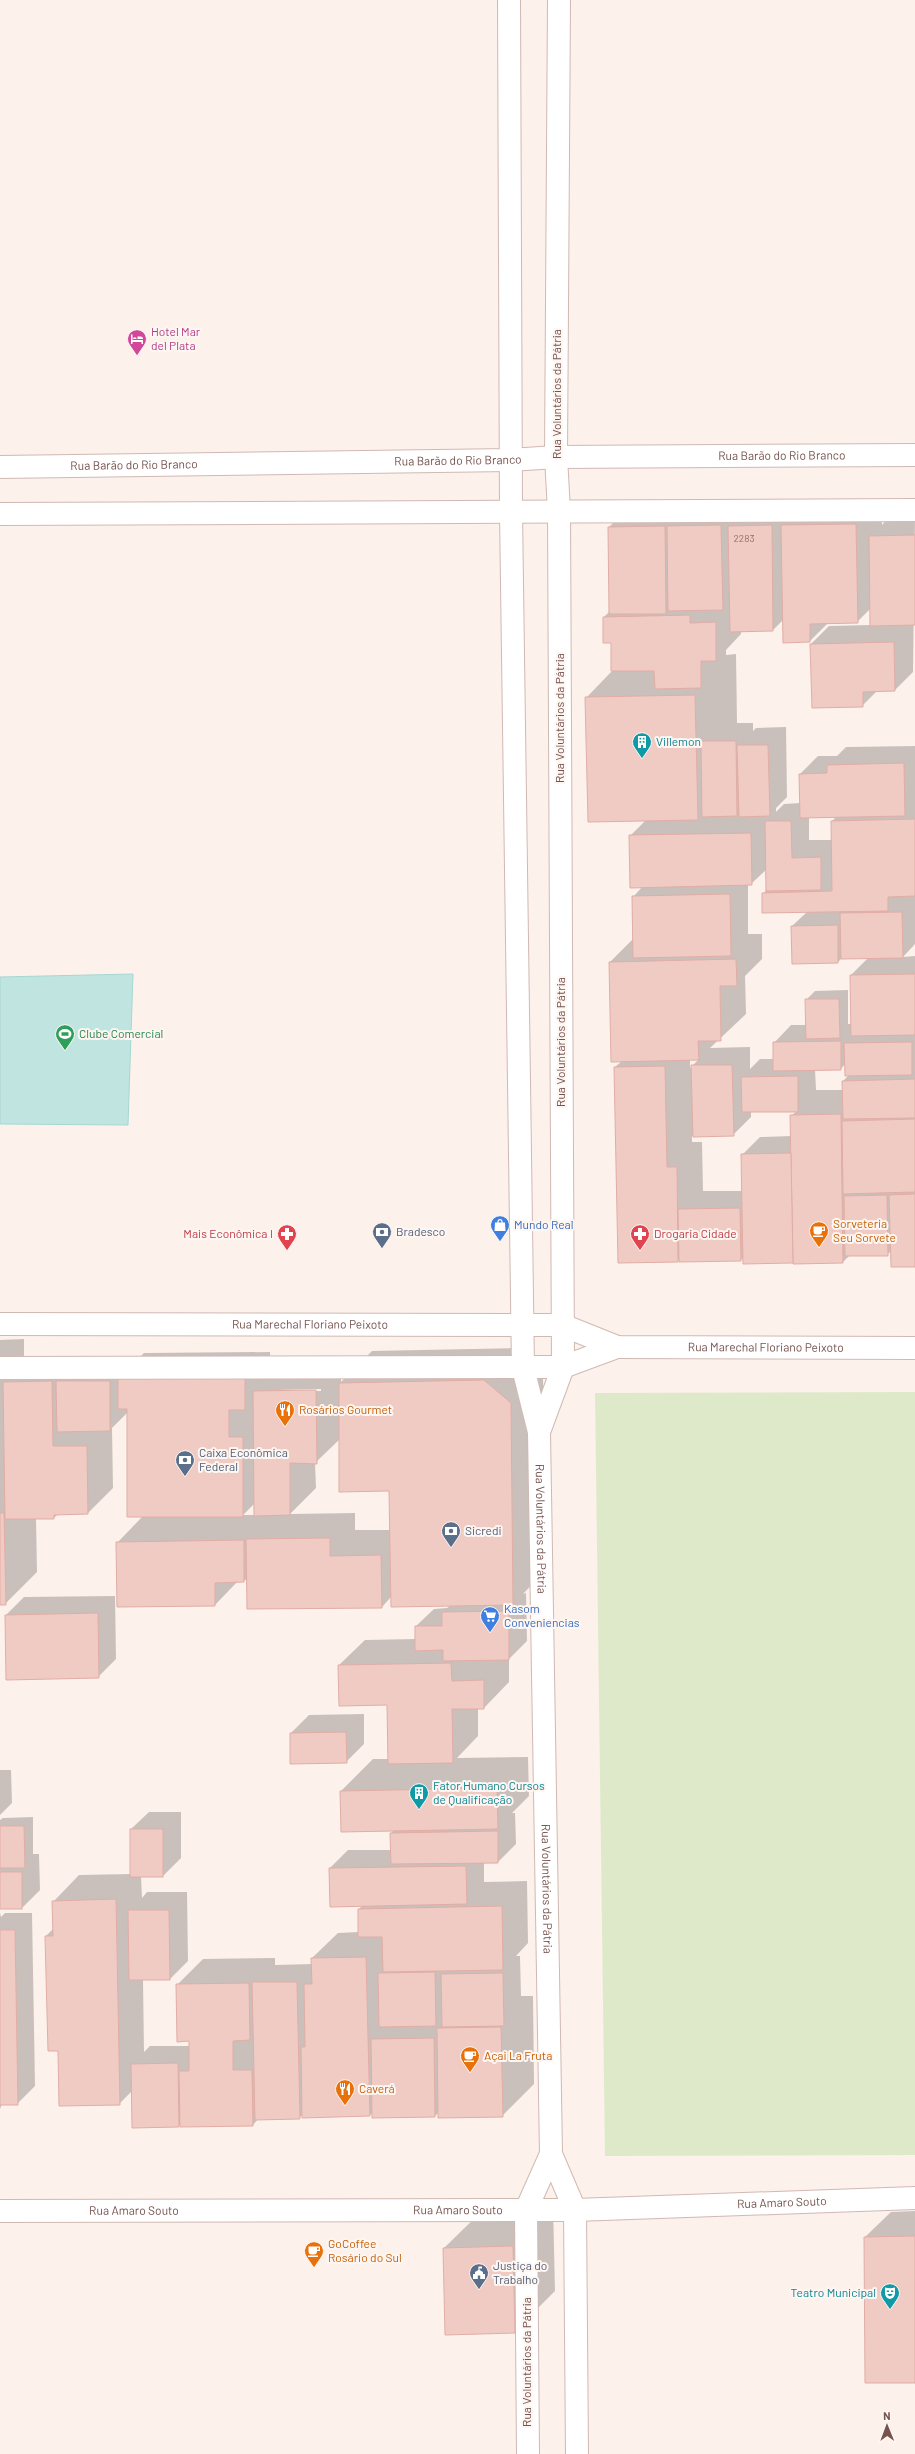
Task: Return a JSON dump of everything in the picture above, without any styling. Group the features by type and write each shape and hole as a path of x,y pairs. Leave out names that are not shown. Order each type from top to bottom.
{"street":[{"name":"Rua Voluntários da Pátria","path":"508,0 510,460 523,1368 539,1432 551,2154 575,2210 577,2454"},
{"name":"Rua Voluntários da Pátria","path":"539,1432 563,1367 559,511 556,457 559,0"},
{"name":"Rua Barão do Rio Branco","path":"0,467 510,460 556,457 915,455"},
{"path":"0,514 915,510"},
{"name":"Rua Marechal Floriano Peixoto","path":"0,1324 523,1327 562,1325 617,1347"},
{"name":"Rua Marechal Floriano Peixoto","path":"0,1368 523,1368 563,1367 617,1347 915,1348"},
{"name":"Rua Voluntários da Pátria","path":"528,2454 526,2210 551,2154"},
{"name":"Rua Amaro Souto","path":"0,2211 575,2210 915,2198"}],"green space":[{"path":"915,1392 915,2155 605,2156 595,1393"}],"water":[{"name":"Clube Comercial","path":"133,974 128,1125 0,1124 0,977"}],"building":[{"path":"856,524 858,623 810,624 810,642 783,643 781,525"},
{"path":"721,525 723,610 668,611 667,526"},
{"path":"772,525 773,631 730,632 728,526"},
{"path":"665,526 666,614 609,614 608,527"},
{"path":"915,535 915,625 870,626 869,536"},
{"path":"690,615 690,623 716,622 716,661 701,661 701,688 655,689 654,671 611,671 611,643 603,643 603,617"},
{"path":"894,642 895,691 863,692 863,707 812,708 810,644"},
{"name":"Villemon","path":"695,695 698,820 588,822 585,697"},
{"path":"701,741 736,741 737,816 702,817"},
{"path":"737,745 768,745 770,816 739,817"},
{"path":"904,763 905,816 800,818 799,774 827,773 827,765"},
{"path":"915,819 915,896 888,897 888,911 762,913 762,893 832,891 831,821"},
{"path":"765,821 791,821 792,858 821,857 821,890 766,891"},
{"path":"751,833 752,885 630,888 629,835"},
{"path":"730,894 731,956 633,958 632,896"},
{"path":"902,912 903,958 841,959 840,913"},
{"path":"838,925 838,963 792,964 791,926"},
{"path":"736,959 737,986 720,986 721,1041 698,1041 699,1060 611,1062 609,962"},
{"path":"915,974 915,1035 851,1036 850,975"},
{"path":"805,999 839,999 840,1038 806,1039"},
{"path":"841,1041 841,1070 773,1071 773,1042"},
{"path":"912,1042 912,1075 845,1076 844,1043"},
{"path":"691,1065 732,1065 734,1136 693,1137"},
{"path":"665,1066 667,1167 677,1167 678,1262 618,1263 614,1067"},
{"path":"798,1076 798,1112 742,1112 741,1077"},
{"path":"915,1079 915,1118 843,1119 842,1081"},
{"path":"841,1114 843,1263 793,1264 790,1115"},
{"path":"915,1119 915,1192 843,1194 842,1121"},
{"path":"791,1153 793,1263 743,1264 741,1154"},
{"path":"915,1194 915,1267 891,1267 889,1195"},
{"path":"887,1195 888,1256 845,1256 844,1196"},
{"path":"740,1208 741,1261 679,1262 678,1209"},
{"name":"Caixa Econômica Federal","path":"118,1378 245,1378 245,1410 229,1410 229,1437 243,1437 243,1517 127,1517 127,1409 118,1409"},
{"name":"Sicredi","path":"484,1380 511,1403 513,1605 391,1607 389,1491 339,1492 339,1383"},
{"path":"52,1381 53,1446 87,1446 88,1514 54,1515 54,1519 5,1519 3,1382"},
{"path":"56,1381 110,1381 110,1431 57,1432"},
{"name":"Rosários Gourmet","path":"316,1390 317,1464 290,1463 290,1515 254,1516 253,1391"},
{"path":"0,1513 4,1513 6,1605 0,1605"},
{"path":"330,1538 330,1556 381,1555 382,1608 247,1609 246,1539"},
{"path":"244,1540 244,1582 215,1583 215,1606 117,1607 116,1542"},
{"path":"509,1611 509,1660 443,1661 443,1650 415,1651 415,1626 442,1626 442,1612"},
{"path":"98,1613 99,1678 6,1680 5,1615"},
{"path":"451,1663 452,1681 484,1680 484,1709 452,1709 453,1763 388,1764 387,1705 339,1706 338,1665"},
{"path":"346,1732 347,1763 290,1764 290,1733"},
{"name":"Fator Humano Cursos de Qualificação","path":"497,1788 498,1829 341,1832 340,1791"},
{"path":"0,1826 24,1826 25,1868 0,1868"},
{"path":"130,1829 163,1829 163,1877 130,1877"},
{"path":"498,1831 498,1863 391,1864 390,1833"},
{"path":"466,1866 467,1904 330,1907 329,1868"},
{"path":"0,1872 22,1872 22,1909 0,1909"},
{"path":"116,1899 120,2105 59,2106 58,2051 48,2051 45,1936 53,1936 52,1901"},
{"path":"502,1906 503,1970 383,1972 382,1937 358,1937 358,1909"},
{"path":"128,1910 169,1910 170,1980 129,1980"},
{"path":"0,1930 15,1930 18,2105 0,2105"},
{"path":"366,1957 370,2116 302,2118 301,2047 305,2047 304,1984 312,1984 311,1958"},
{"path":"435,1972 436,2026 379,2027 378,1973"},
{"path":"503,1973 504,2026 442,2027 441,1974"},
{"path":"252,1982 297,1982 300,2119 255,2120"},
{"path":"249,1983 250,2040 233,2041 233,2070 252,2070 253,2126 180,2127 179,2071 189,2071 189,2041 177,2042 176,1984"},
{"name":"Açai La Fruta","path":"501,2027 503,2117 438,2118 437,2028"},
{"path":"434,2038 435,2117 372,2118 371,2039"},
{"path":"178,2063 179,2127 132,2128 131,2064"},
{"name":"Teatro Municipal","path":"915,2236 915,2383 865,2383 864,2237"},
{"name":"Justiça do Trabalho","path":"513,2246 515,2333 445,2335 443,2248"}],"place":[{"name":"Hotel Mar del Plata","path":"137,356"},
{"name":"Villemon","path":"642,759"},
{"name":"Clube Comercial","path":"65,1051"},
{"name":"Mundo Real","path":"500,1242"},
{"name":"Sorveteria Seu Sorvete","path":"819,1248"},
{"name":"Bradesco","path":"382,1249"},
{"name":"Mais Econômica I","path":"287,1251"},
{"name":"Drogaria Cidade","path":"640,1251"},
{"name":"Rosários Gourmet","path":"285,1427"},
{"name":"Caixa Econômica Federal","path":"185,1477"},
{"name":"Sicredi","path":"451,1548"},
{"name":"Kasom Conveniencias","path":"490,1633"},
{"name":"Fator Humano Cursos de Qualificação","path":"419,1810"},
{"name":"Açai La Fruta","path":"470,2073"},
{"name":"Caverá","path":"345,2106"},
{"name":"GoCoffee Rosário do Sul","path":"314,2268"},
{"name":"Justiça do Trabalho","path":"479,2290"},
{"name":"Teatro Municipal","path":"890,2310"}]}
